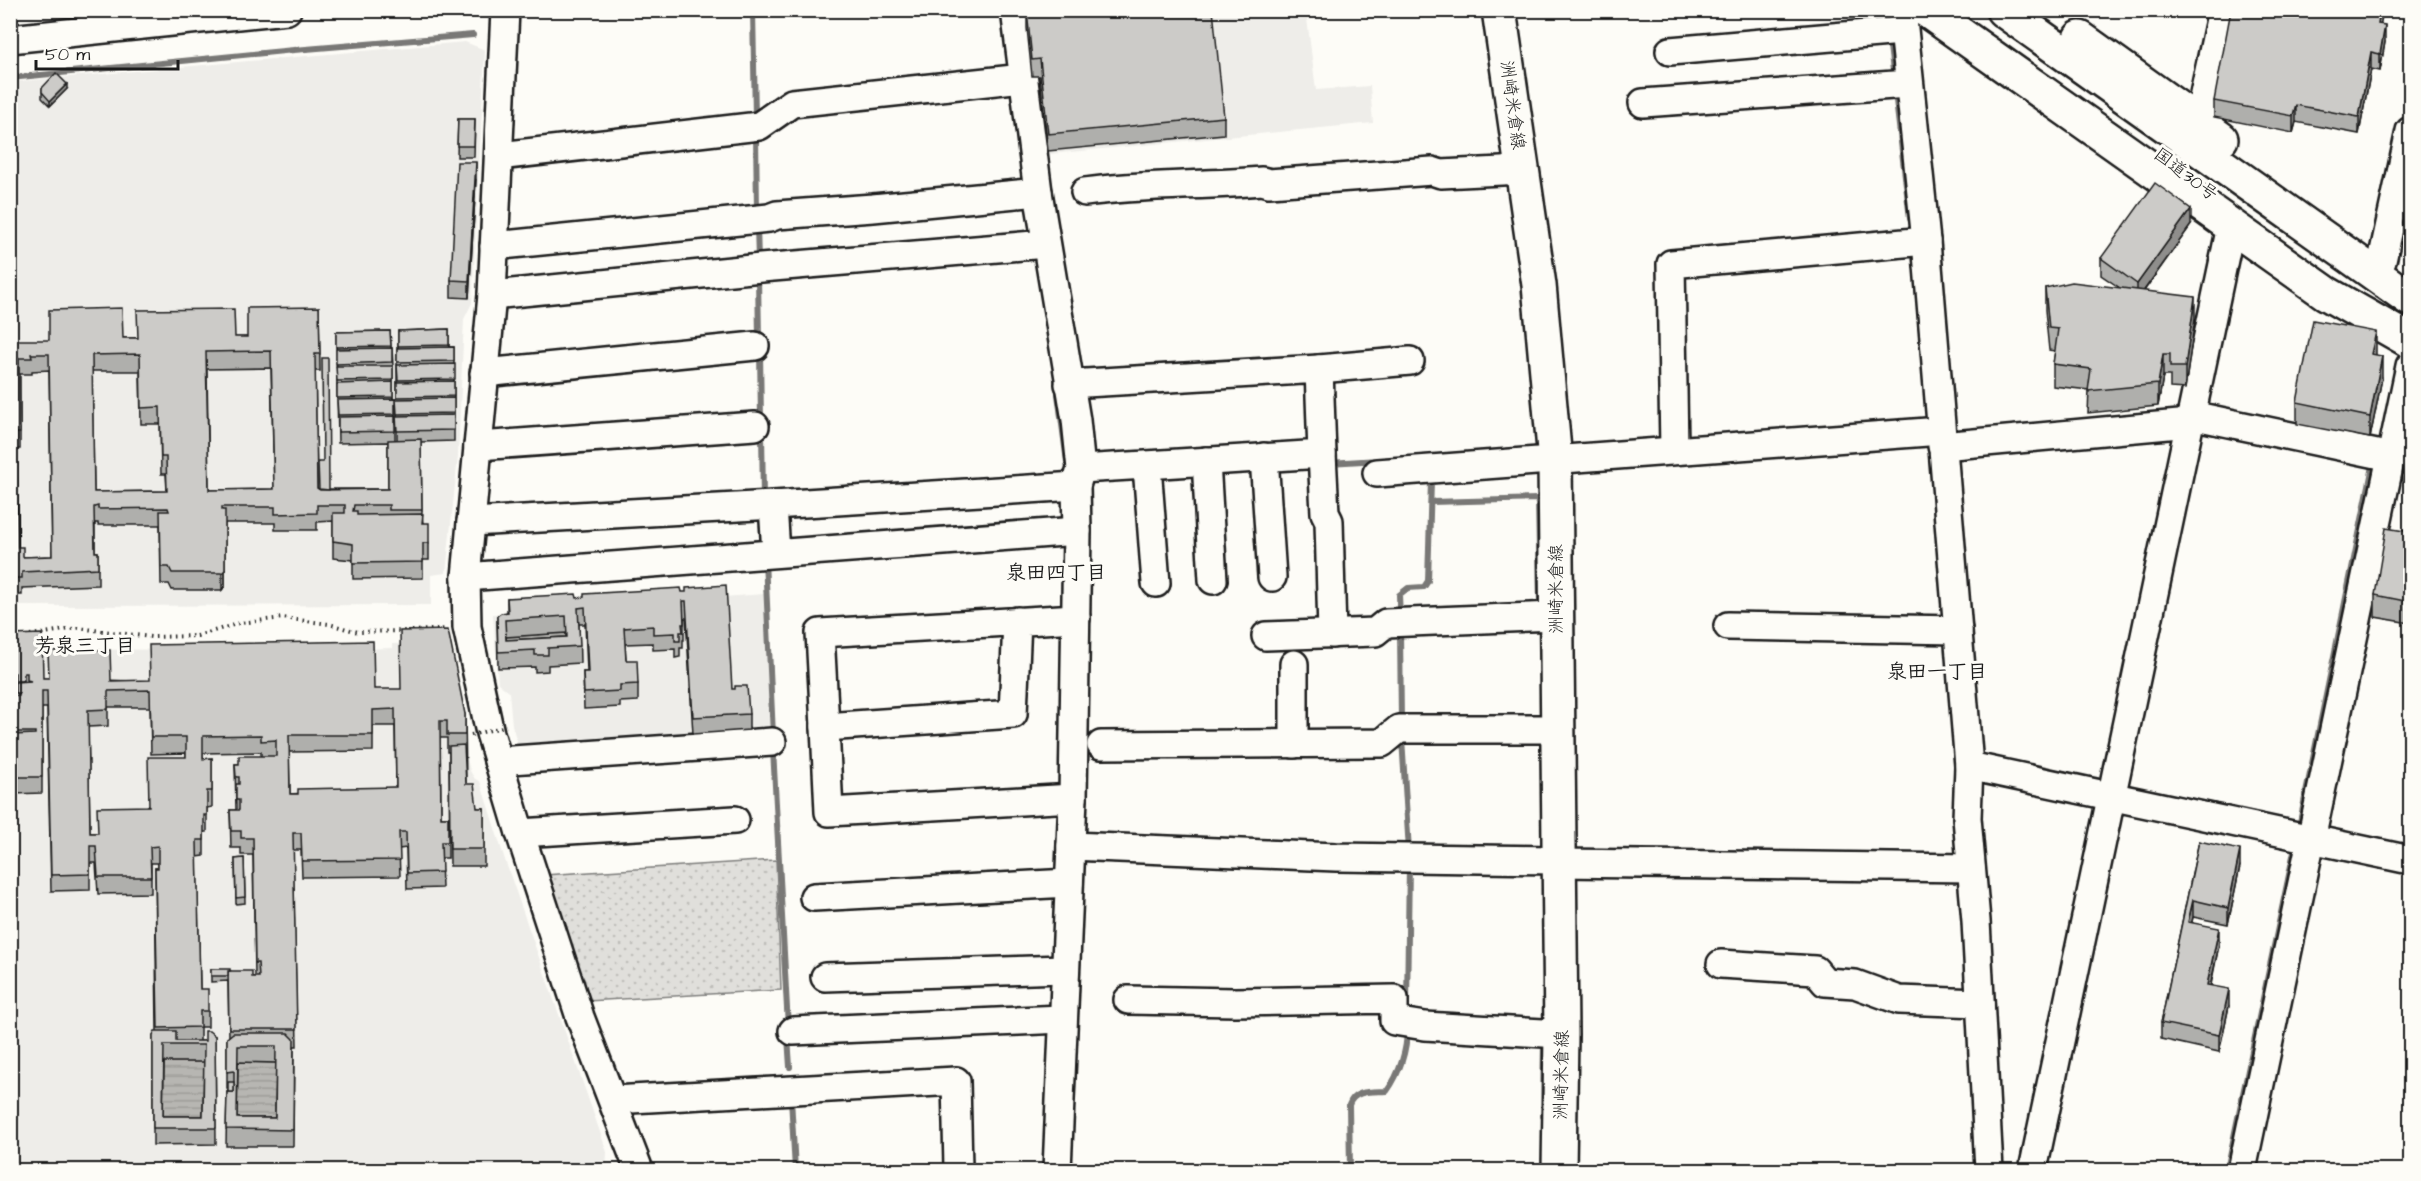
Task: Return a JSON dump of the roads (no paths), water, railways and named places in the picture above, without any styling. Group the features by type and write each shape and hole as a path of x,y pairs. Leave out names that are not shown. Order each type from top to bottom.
{"main road":[{"name":"洲崎米倉線","path":"1499,10 1541,297 1555,461 1557,729 1552,860 1550,1033 1559,1170"},
{"name":"国道30号","path":"1960,10 2410,297"},
{"name":"国道30号","path":"2003,10 2138,123 2410,340"},
{"path":"2042,10 2283,184 2382,261 2410,297"},
{"path":"1902,23 2231,226 2326,293 2410,340"}],"street":[{"path":"10,39 90,21 287,10"},
{"path":"505,10 492,295 466,577 466,627 498,761 520,833 580,1017 639,1170"},
{"path":"1015,10 1018,79 1033,192 1076,420 1078,477 1073,798 1071,846 1063,883 1056,1019 1057,1170"},
{"path":"2198,122 2222,10"},
{"path":"1670,51 1902,23 1900,85 1938,435 1950,630 1969,766 1965,868 1989,1170"},
{"path":"499,156 759,126 792,103 1018,79"},
{"path":"1642,103 1900,85"},
{"path":"2382,261 2409,144"},
{"path":"1085,192 1131,186 1196,184 1209,186 1432,171 1441,174 1522,170"},
{"path":"494,246 757,219 777,214 873,208 1033,192"},
{"path":"2033,1170 2231,226"},
{"path":"1674,445 1671,264 1918,242"},
{"path":"492,295 758,268 1034,245"},
{"path":"484,373 755,346"},
{"path":"1069,384 1319,369 1410,361"},
{"path":"2242,1170 2311,839 2380,455 2410,366"},
{"path":"1319,369 1325,513 1329,521 1332,634"},
{"path":"1377,473 1555,461 1674,445 1938,435 2190,419 2380,455"},
{"path":"478,446 755,426"},
{"path":"471,522 767,506 1078,477 1322,461"},
{"path":"1265,464 1272,577"},
{"path":"1206,469 1213,580"},
{"path":"1147,474 1156,583"},
{"path":"767,506 769,554"},
{"path":"466,577 1077,531"},
{"path":"1266,636 1375,632 1386,623 1400,622 1556,616"},
{"path":"1073,798 829,812 820,633 1076,618"},
{"path":"825,727 1013,714 1017,621"},
{"path":"1728,626 1950,630"},
{"path":"1294,664 1294,744"},
{"path":"1101,745 1382,743 1402,729 1557,729"},
{"path":"498,761 772,742"},
{"path":"1969,766 2410,860"},
{"path":"520,833 735,820"},
{"path":"1071,846 1409,858 1965,868"},
{"path":"814,897 1063,883"},
{"path":"1721,964 1815,970 1825,982 1856,984 1899,1000 1974,1003"},
{"path":"825,977 1059,969"},
{"path":"1128,1000 1235,1002 1394,999 1394,1021 1550,1033"},
{"path":"793,1031 1056,1019"},
{"path":"613,1100 956,1081 958,1168"}],"waterway":[{"path":"753,10 755,117"},
{"path":"1886,10 1888,25"},
{"path":"10,78 473,35"},
{"path":"1889,38 1894,79"},
{"path":"1895,92 1910,219"},
{"path":"756,134 757,211"},
{"path":"757,224 758,262"},
{"path":"758,275 759,340"},
{"path":"760,350 761,421"},
{"path":"1058,394 1067,462"},
{"path":"762,431 763,499"},
{"path":"1329,463 1379,460"},
{"path":"2300,822 2374,461"},
{"path":"1400,617 1399,595 1408,588 1424,587 1428,581 1431,481"},
{"path":"1431,502 1538,499 1540,603"},
{"path":"765,560 773,736"},
{"path":"1400,630 1401,722"},
{"path":"1402,738 1409,851"},
{"path":"773,749 788,1027"},
{"path":"2227,1170 2295,846"},
{"path":"1407,1004 1409,864"},
{"path":"1350,1170 1349,1105 1351,1100 1360,1094 1387,1091 1402,1061 1407,1029"},
{"path":"788,1037 790,1067"},
{"path":"1543,1116 1544,1039"},
{"path":"791,1098 795,1170"}],"district":[{"name":"泉田四丁目","path":"1056,572"},
{"name":"芳泉三丁目","path":"85,645"},
{"name":"泉田一丁目","path":"1937,671"}]}
